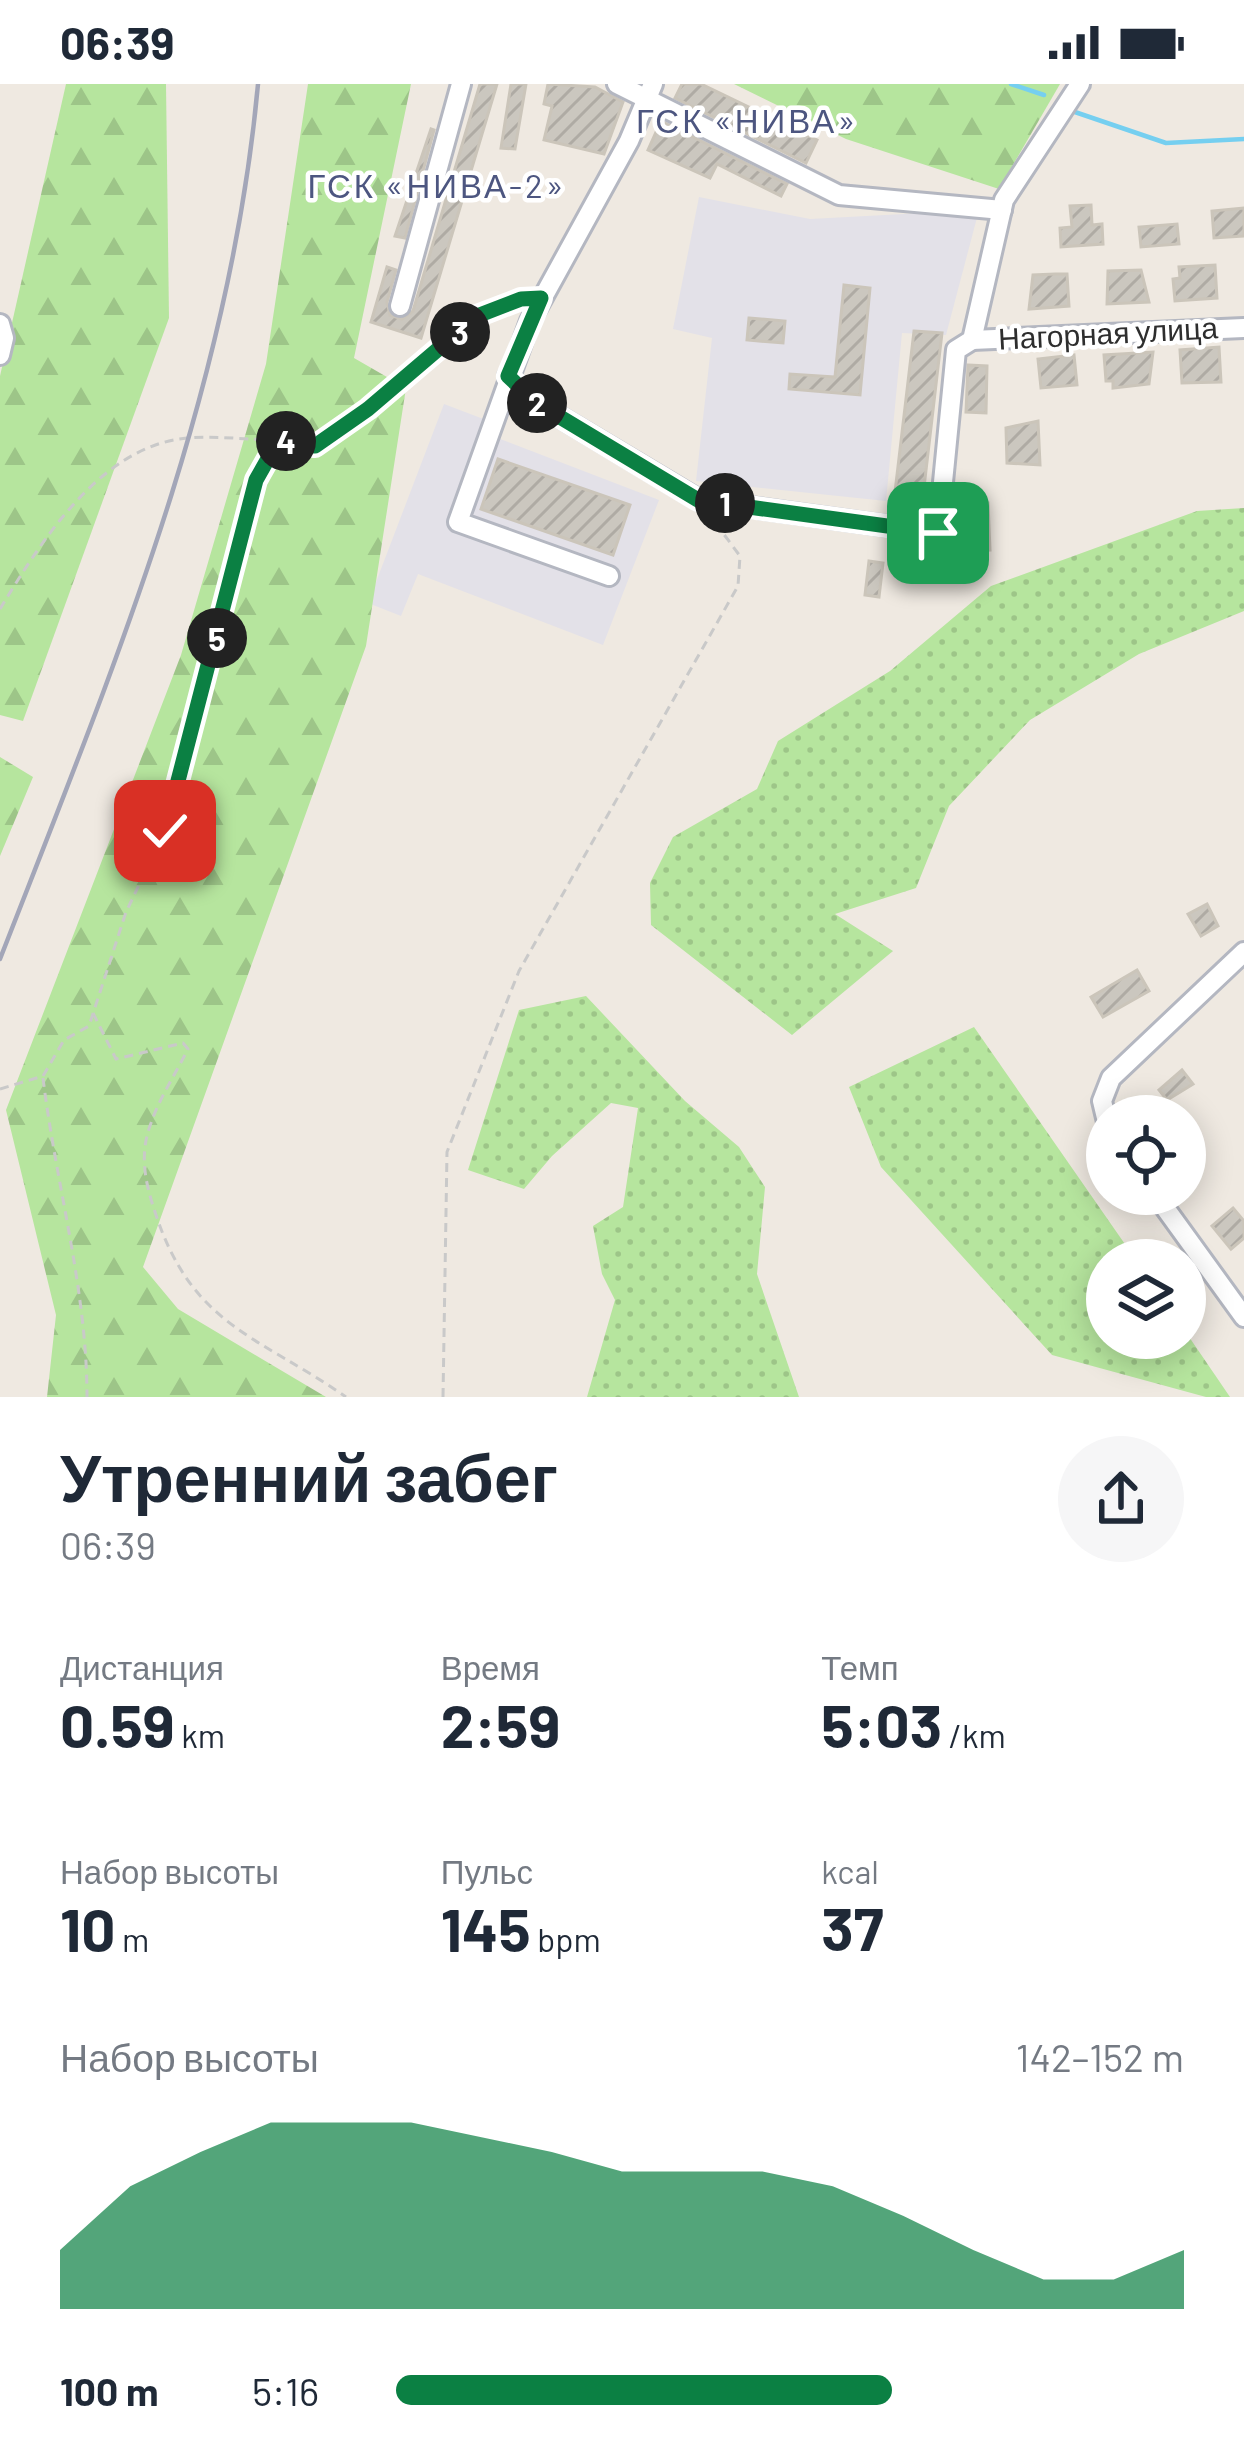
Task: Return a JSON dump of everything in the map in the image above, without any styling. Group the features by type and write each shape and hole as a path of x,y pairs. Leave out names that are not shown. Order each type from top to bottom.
{"street":[{"path":"400,306 461,84"},
{"path":"617,84 651,91 839,195 1002,210"},
{"path":"508,376 535,402 698,500 938,533 956,350 971,340 1002,210 1080,84"},
{"path":"609,576 458,522 508,376 541,298 651,91"},
{"path":"0,324 4,338 0,356"},
{"name":"Нагорная улица","path":"971,340 1244,328"},
{"path":"1104,1095 1111,1078 1244,952"},
{"path":"1170,1215 1244,1317"}],"path":[{"path":"0,610 62,517 118,466 172,440 315,446 368,409 477,316 521,299 541,298"},
{"path":"87,1397 87,1324 52,1153 43,1076 64,1040 89,1026 126,912 165,831 256,480 278,441"},
{"path":"443,1397 447,1152 519,971 738,586 740,556 698,500"},
{"path":"93,1011 116,1059 183,1043 188,1049 150,1124 144,1155 144,1179 181,1277 220,1316 346,1397"},
{"path":"0,1089 43,1076"}],"shaded area":[{"path":"699,197 810,219 979,210 946,335 902,333 886,501 696,481 712,338 673,329"},
{"path":"444,404 486,420 482,432 659,500 603,645 418,574 401,616 368,603"}],"green space":[{"path":"66,84 166,84 169,318 23,721 0,715 0,376"},
{"path":"308,84 411,84 354,358 406,388 366,646 143,1267 178,1309 326,1397 47,1397 56,1315 6,1110 181,655 266,364"},
{"path":"734,84 1060,84 999,189 846,139"},
{"path":"1244,508 1244,611 1139,654 1030,720 949,806 916,888 835,914 893,951 792,1035 651,925 650,883 673,837 757,789 778,741 890,671 991,586 1197,511"},
{"path":"0,757 33,777 0,856"},
{"path":"586,996 685,1101 739,1147 765,1187 757,1274 799,1397 587,1397 615,1300 602,1274 593,1226 623,1207 638,1108 611,1103 552,1156 524,1189 468,1170 519,1010"},
{"path":"974,1027 1086,1188 1086,1215 1105,1215 1121,1239 1086,1239 1086,1359 1204,1359 1230,1397 1206,1397 1052,1355 881,1167 849,1087"}],"building":[{"path":"480,84 497,84 421,338 371,322 387,267 396,270 387,302 390,315 402,319 413,311"},
{"path":"511,84 526,84 515,149 501,148"},
{"path":"548,84 595,87 623,102 604,154 544,140 552,106 544,104"},
{"path":"682,84 701,84 817,140 806,163 675,98"},
{"path":"661,121 787,184 781,196 717,164 710,178 648,150"},
{"path":"431,129 405,238 395,236"},
{"path":"1091,205 1092,225 1102,224 1103,244 1061,247 1060,228 1072,227 1070,206"},
{"path":"1244,208 1244,236 1214,238 1212,211"},
{"path":"1177,224 1179,244 1141,247 1139,227"},
{"path":"1215,265 1217,298 1175,301 1173,279 1180,278 1179,267"},
{"path":"1141,270 1149,302 1107,304 1108,271"},
{"path":"1067,274 1069,306 1029,309 1033,275"},
{"path":"844,285 870,288 860,395 789,389 790,374 835,377"},
{"path":"749,318 785,321 783,343 747,340"},
{"path":"914,331 942,333 923,496 895,492"},
{"path":"1219,347 1221,382 1182,383 1180,350"},
{"path":"1153,352 1149,384 1113,388 1113,381 1106,381 1104,355"},
{"path":"1074,355 1077,385 1041,388 1038,359"},
{"path":"968,365 987,366 986,413 966,412"},
{"path":"1038,421 1040,465 1007,463 1006,428"},
{"path":"498,459 630,505 613,555 481,509"},
{"path":"967,503 988,503 990,550 967,551"},
{"path":"869,561 883,563 879,597 865,595"},
{"path":"1207,904 1218,926 1201,936 1188,914"},
{"path":"1137,970 1149,991 1103,1017 1091,997"},
{"path":"1182,1070 1193,1084 1175,1095 1159,1090"},
{"path":"1233,1208 1244,1221 1244,1238 1231,1249 1212,1226"}],"waterway":[{"path":"1011,84 1044,95"},
{"path":"1069,110 1166,143 1244,139"}],"railway":[{"path":"0,959 123,638 193,421 243,198 258,84"}],"district":[{"name":"ГСК «НИВА»","path":"747,121"},
{"name":"ГСК «НИВА-2»","path":"437,186"}],"route":[{"path":"165,831 237,568 256,480 278,441 299,440 315,446 368,409 477,316 521,299 541,298 508,376 535,402 616,448 666,484 698,500 938,533"}]}
